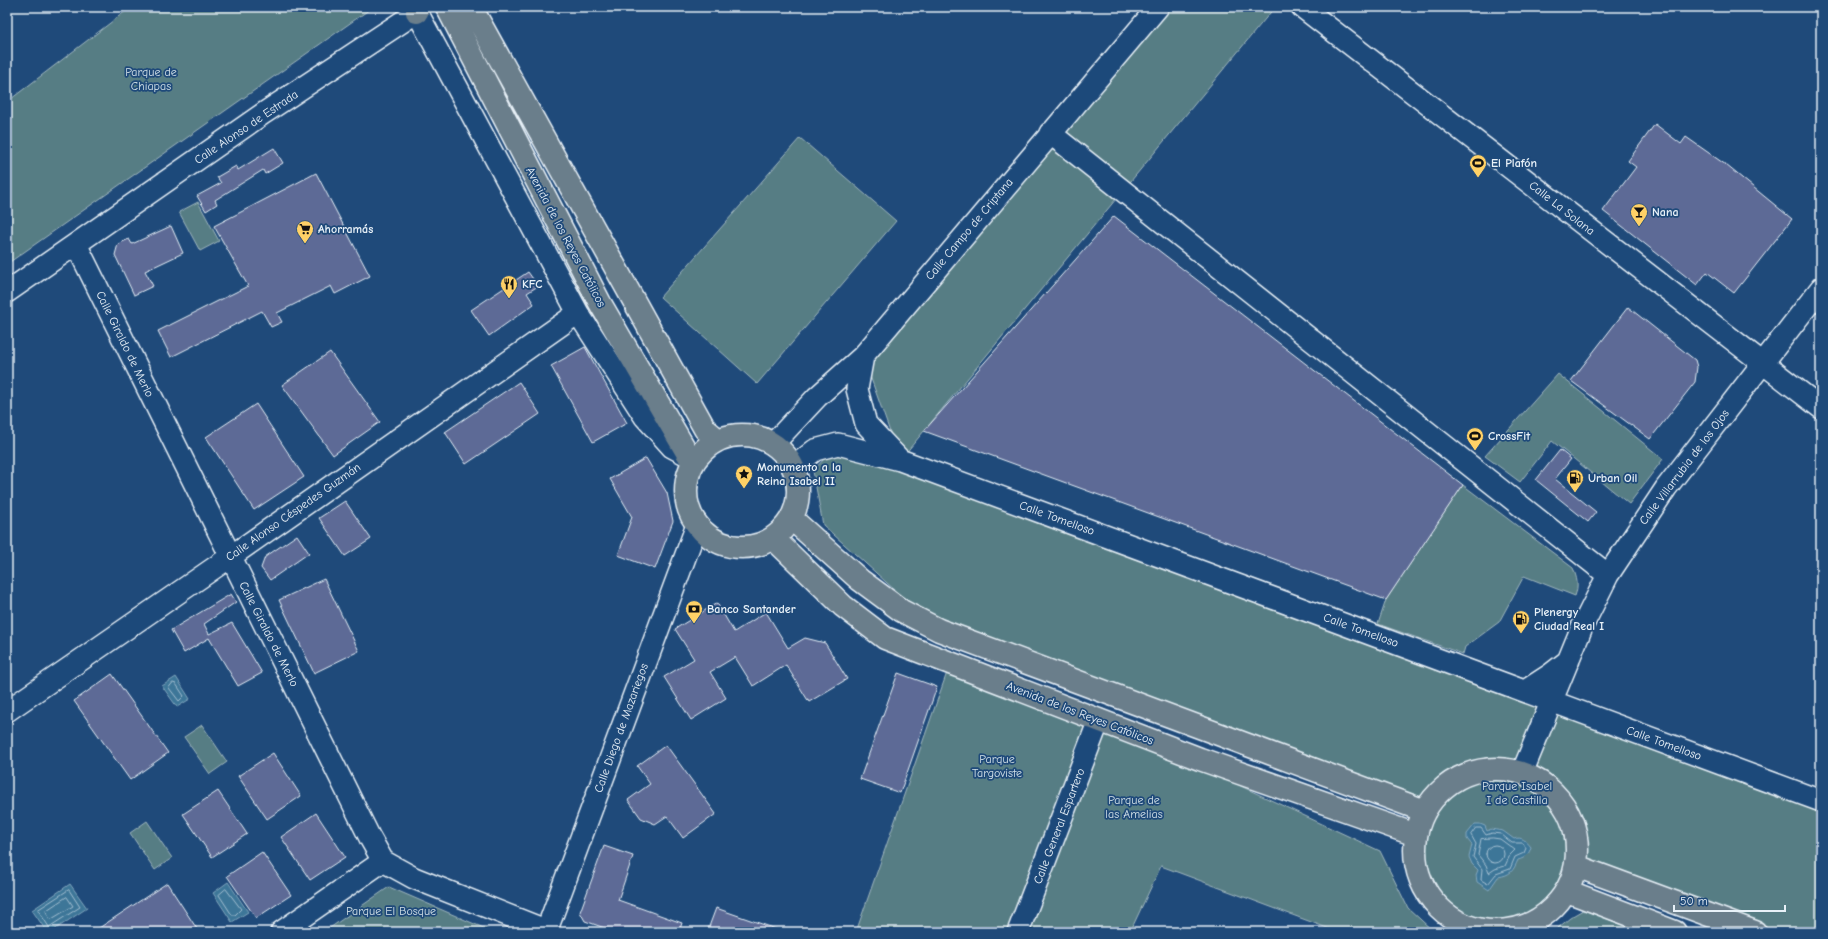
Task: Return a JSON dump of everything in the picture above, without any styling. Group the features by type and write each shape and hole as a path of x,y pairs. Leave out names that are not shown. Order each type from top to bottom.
{"main road":[{"name":"Avenida de los Reyes Católicos","path":"447,7 600,303 691,460"},
{"path":"472,7 705,429 718,440"},
{"path":"741,435 758,437 773,444 794,467 799,486 799,498 792,518 774,539 760,545 745,548 731,547 717,542 697,525 688,505 686,487 691,460 718,440 741,435"},
{"path":"792,518 860,580 902,611 939,630 1425,811"},
{"name":"Avenida de los Reyes Católicos","path":"774,539 843,606 885,638 1200,759 1416,835"},
{"path":"1494,769 1522,773 1551,790 1566,807 1576,836 1576,866 1567,891 1549,912 1524,927 1496,931 1466,925 1440,909 1421,881 1416,860 1416,835 1425,811 1442,789 1466,775 1494,769"},
{"path":"1576,866 1755,932"},
{"path":"1567,891 1675,932"}],"street":[{"name":"Calle Campo de Criptana","path":"773,444 818,397 863,356 1158,7"},
{"name":"Calle La Solana","path":"1302,7 1821,408"},
{"path":"418,10 578,313 645,417 672,447 691,460"},
{"name":"Calle Alonso de Estrada","path":"7,292 264,113 418,10"},
{"path":"1050,133 1608,575"},
{"name":"Calle Giraldo de Merlo","path":"76,244 230,557 383,861"},
{"name":"Calle Villarrubia de los Ojos","path":"1522,773 1553,701 1582,627 1608,575 1666,488 1821,288"},
{"name":"Calle Alonso Céspedes Guzmán","path":"7,711 578,313"},
{"name":"Calle Tomelloso","path":"863,356 857,389 866,424 900,460"},
{"name":"Calle Tomelloso","path":"794,467 815,450 838,444 900,460 1821,801"},
{"name":"Calle Diego de Mazariegos","path":"547,932 697,525"},
{"name":"Calle Villarrubia de los Ojos","path":"1525,691 1552,674 1570,659"},
{"name":"Calle General Espartero","path":"1018,932 1099,720"},
{"path":"281,932 383,861 414,878 547,932"}],"green space":[{"name":"Parque de Chiapas","path":"131,7 373,7 7,264 7,102"},
{"path":"1161,7 1275,7 900,460 863,356"},
{"path":"800,138 896,221 757,384 660,297"},
{"path":"198,202 219,241 200,251 179,212"},
{"path":"1558,374 1663,459 1629,504 1552,441 1520,482 1485,456"},
{"name":"Parque Isabel I de Castilla","path":"838,444 1821,804 1821,932 1755,932 1576,866 1546,910 1496,931 1447,913 1421,881 1425,811 939,630 823,525 813,471"},
{"path":"1463,485 1573,568 1577,585 1575,596 1524,576 1499,622 1465,647 1463,654 1378,624 1386,600"},
{"path":"950,664 1099,720 1380,851 1408,908 1434,932 1338,932 1161,866 1130,932 856,932"},
{"path":"202,725 227,762 210,774 184,737"},
{"path":"147,821 172,858 155,870 130,833"},
{"name":"Parque El Bosque","path":"389,887 493,932 324,932"},
{"path":"1584,910 1641,932 1553,932 1570,918"}],"water":[{"path":"176,677 190,699 177,707 162,686"},
{"path":"1475,824 1485,826 1487,831 1491,829 1503,831 1514,839 1519,838 1524,840 1531,847 1527,855 1518,860 1511,872 1498,877 1489,890 1477,882 1476,875 1478,870 1472,864 1469,857 1472,845 1467,839 1467,834"},
{"path":"228,882 248,912 232,922 213,893"},
{"path":"70,884 87,908 51,932 47,932 32,910"}],"building":[{"path":"1655,124 1681,144 1686,137 1726,165 1792,219 1734,293 1707,272 1697,285 1603,211 1636,167 1628,161"},
{"path":"274,148 283,163 265,174 263,170 215,200 217,204 206,211 197,196 221,183 217,177 236,166 238,170"},
{"name":"Ahorramás","path":"316,173 370,276 335,294 331,286 277,313 282,322 271,327 262,311 171,357 158,331 248,286 214,226"},
{"path":"1114,216 1463,485 1386,600 924,431"},
{"path":"171,226 183,253 145,271 153,286 134,295 115,255 118,244 129,239 132,244"},
{"name":"KFC","path":"528,272 538,286 527,293 534,304 489,336 471,310"},
{"path":"1628,307 1695,360 1697,367 1695,382 1650,439 1571,381"},
{"path":"585,347 627,423 593,442 551,366"},
{"path":"330,352 380,422 333,455 282,385"},
{"path":"519,382 540,414 466,464 445,432"},
{"path":"256,404 304,477 254,510 206,437"},
{"path":"1560,450 1571,459 1555,479 1596,512 1588,522 1536,480"},
{"path":"646,458 667,493 673,521 655,569 618,555 632,517 610,479"},
{"path":"345,501 371,539 345,556 319,518"},
{"path":"297,535 309,553 270,580 261,568 265,557"},
{"path":"324,579 359,651 314,673 279,600"},
{"path":"231,594 236,602 204,624 209,634 232,623 262,673 238,686 209,638 184,653 171,630"},
{"path":"717,603 734,632 766,612 788,648 805,638 825,643 847,679 809,702 786,665 753,686 735,657 710,672 726,698 691,720 664,677 694,659 675,629"},
{"path":"898,673 937,687 900,793 860,779"},
{"path":"112,674 168,753 130,780 74,701"},
{"path":"666,745 716,814 683,838 667,816 655,824 641,818 628,800 650,784 637,766"},
{"path":"273,753 301,796 267,819 238,776"},
{"path":"218,791 247,834 212,857 183,814"},
{"path":"316,813 345,857 310,880 281,837"},
{"path":"604,846 633,856 618,900 682,923 679,932 616,932 585,921 580,912"},
{"path":"262,852 291,895 256,918 227,876"},
{"path":"167,883 199,932 93,932"},
{"path":"716,908 779,930 778,932 707,932"}],"place":[{"name":"El Plafón","path":"1478,178"},
{"name":"Nana","path":"1639,227"},
{"name":"Ahorramás","path":"305,244"},
{"name":"KFC","path":"509,299"},
{"name":"CrossFit","path":"1475,451"},
{"name":"Monumento a la Reina Isabel II","path":"744,489"},
{"name":"Urban Oil","path":"1575,493"},
{"name":"Banco Santander","path":"694,624"},
{"name":"Plenergy Ciudad Real I","path":"1521,634"}],"park label":[{"name":"Parque Targoviste","path":"997,766"},
{"name":"Parque de las Amelias","path":"1134,807"}]}
